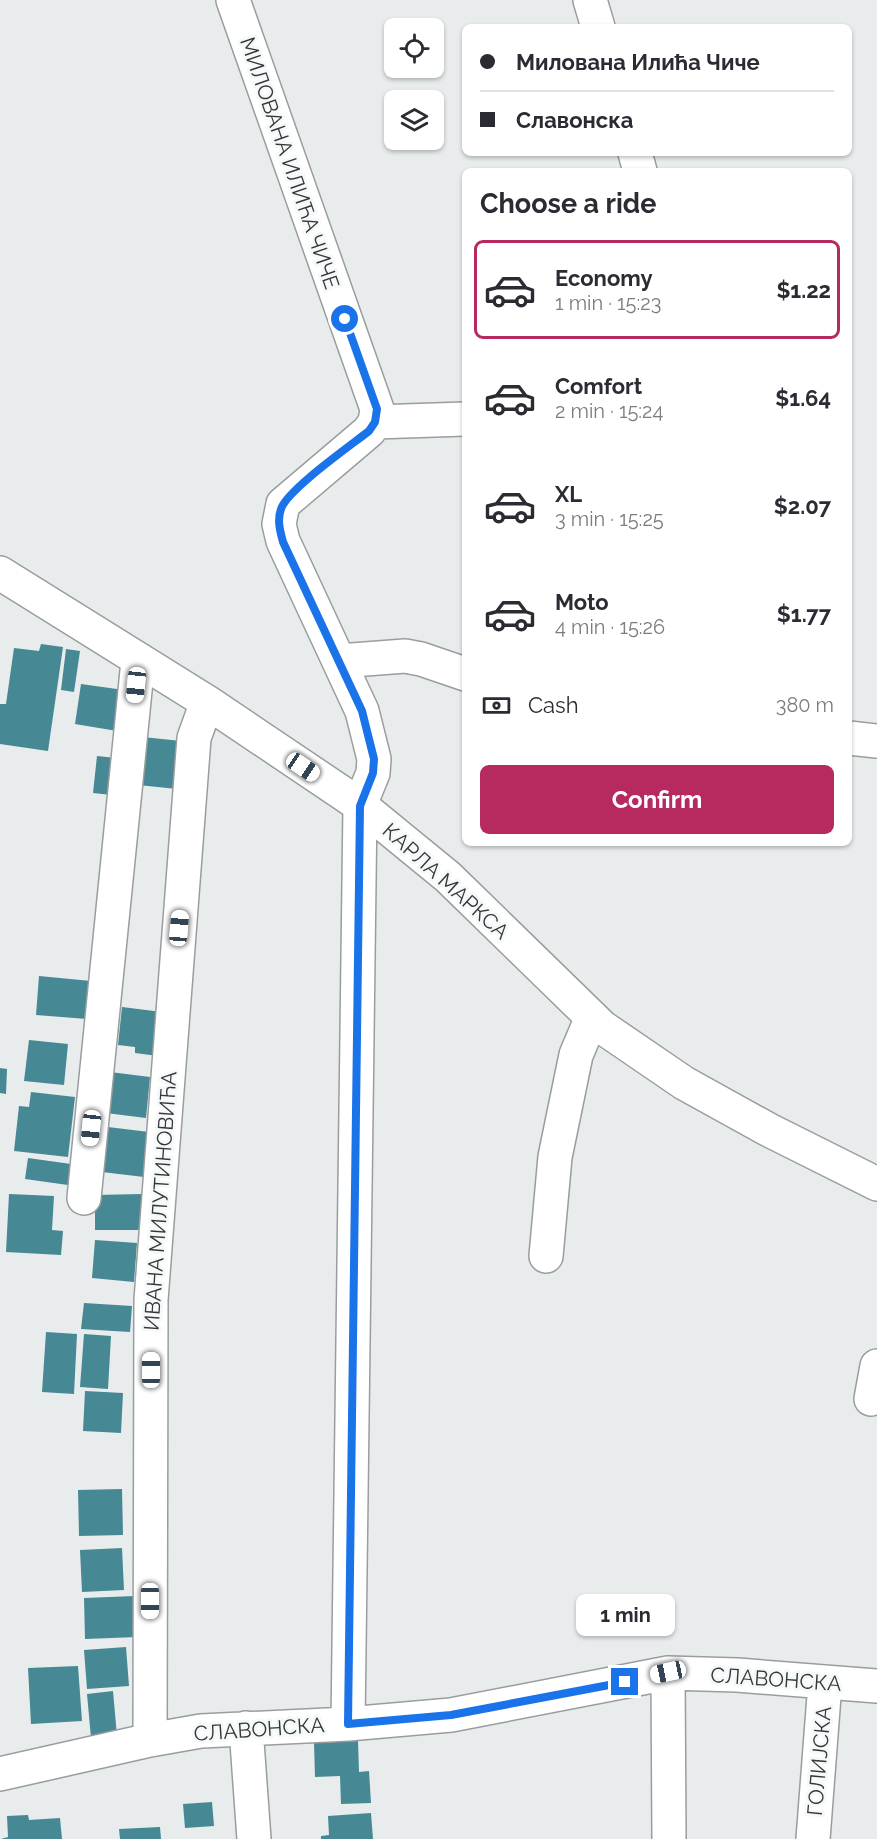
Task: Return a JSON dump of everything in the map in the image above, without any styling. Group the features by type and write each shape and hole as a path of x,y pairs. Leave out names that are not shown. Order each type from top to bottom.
{"street":[{"name":"МИЛОВАНА ИЛИЋА ЧИЧЕ","path":"233,0 377,409 375,422"},
{"path":"590,0 597,24"},
{"path":"348,1724 360,806 373,773 374,759 362,711 283,542 279,512 290,496 369,431 375,422 462,419"},
{"name":"КАРЛА МАРКСА","path":"0,573 207,702 360,806 447,877 602,1027 684,1083 769,1130 877,1184"},
{"path":"339,661 405,656 462,673"},
{"path":"84,1198 138,661"},
{"name":"ИВАНА МИЛУТИНОВИЋА","path":"150,1740 151,1300 194,738 207,702"},
{"path":"852,738 877,741"},
{"path":"546,1256 555,1157 576,1055 592,1017"},
{"path":"871,1399 877,1366"},
{"path":"668,1672 669,1839"},
{"name":"СЛАВОНСКА","path":"0,1774 150,1740 201,1731 348,1724 451,1715 668,1672 877,1686"},
{"name":"ГОЛИЈСКА","path":"813,1839 825,1683"},
{"path":"246,1728 254,1839"}],"building":[{"path":"41,644 63,647 48,751 0,744 0,704 6,704 14,648 39,651"},
{"path":"66,649 80,651 74,692 61,690"},
{"path":"81,684 124,690 117,731 75,724"},
{"path":"143,737 181,741 177,789 138,785"},
{"path":"97,756 116,758 112,795 93,793"},
{"path":"39,976 91,981 87,1019 36,1015"},
{"path":"122,1007 162,1012 158,1056 135,1053 135,1047 118,1045"},
{"path":"29,1040 68,1044 64,1085 24,1081"},
{"path":"0,1068 7,1069 6,1094 0,1093"},
{"path":"110,1072 150,1077 146,1118 106,1113"},
{"path":"31,1092 75,1097 68,1157 14,1151 19,1106 29,1107"},
{"path":"108,1127 149,1132 144,1177 102,1172"},
{"path":"28,1158 71,1164 68,1185 25,1179"},
{"path":"9,1194 54,1196 52,1230 63,1231 61,1255 6,1252"},
{"path":"143,1194 143,1230 95,1230 95,1195"},
{"path":"95,1240 137,1243 134,1282 92,1278"},
{"path":"84,1303 132,1306 130,1332 81,1329"},
{"path":"46,1332 77,1334 74,1394 42,1392"},
{"path":"84,1334 111,1336 108,1389 80,1387"},
{"path":"85,1391 123,1393 121,1433 83,1431"},
{"path":"122,1489 123,1535 79,1536 78,1490"},
{"path":"122,1548 124,1590 82,1592 80,1550"},
{"path":"135,1596 137,1637 85,1639 84,1598"},
{"path":"126,1647 129,1686 87,1689 84,1650"},
{"path":"78,1666 82,1721 31,1724 28,1668"},
{"path":"113,1691 117,1736 91,1738 87,1694"},
{"path":"358,1741 359,1772 369,1771 371,1803 341,1804 340,1776 315,1777 314,1743"},
{"path":"212,1802 214,1826 185,1828 183,1804"},
{"path":"371,1813 373,1839 321,1839 321,1836 329,1835 328,1816"},
{"path":"28,1815 29,1820 60,1818 62,1839 1,1839 8,1837 7,1816"},
{"path":"160,1827 161,1839 120,1839 119,1829"}],"route":[{"path":"345,319 377,409 375,422 369,431 290,496 279,512 279,524 283,542 362,711 374,759 373,773 360,806 348,1724 451,1715 625,1682"}]}
